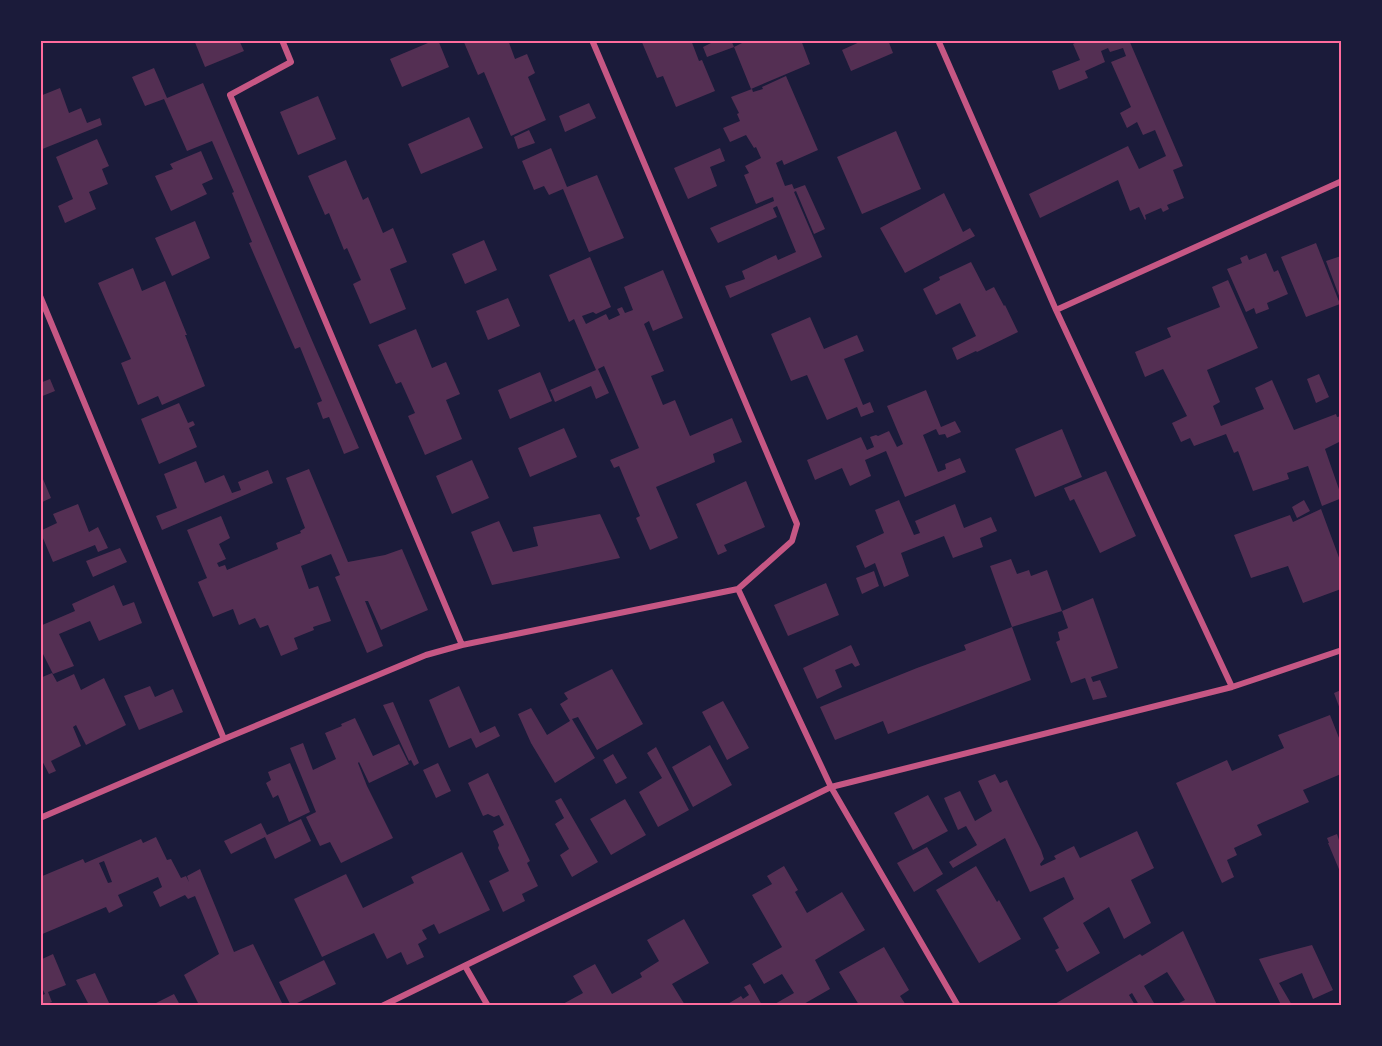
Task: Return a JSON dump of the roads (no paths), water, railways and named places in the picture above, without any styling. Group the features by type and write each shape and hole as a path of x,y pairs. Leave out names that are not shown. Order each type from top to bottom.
{"street":[{"path":"282,40 291,62 230,95 462,645"},
{"path":"40,818 426,655 462,645 738,589 792,542 797,524 592,40"},
{"path":"938,40 1056,310 1232,687"},
{"path":"1056,310 1341,181"},
{"path":"40,296 224,739"},
{"path":"738,589 831,787 958,1005"},
{"path":"382,1005 831,787 1232,687 1341,650"},
{"path":"465,966 488,1005"}]}
